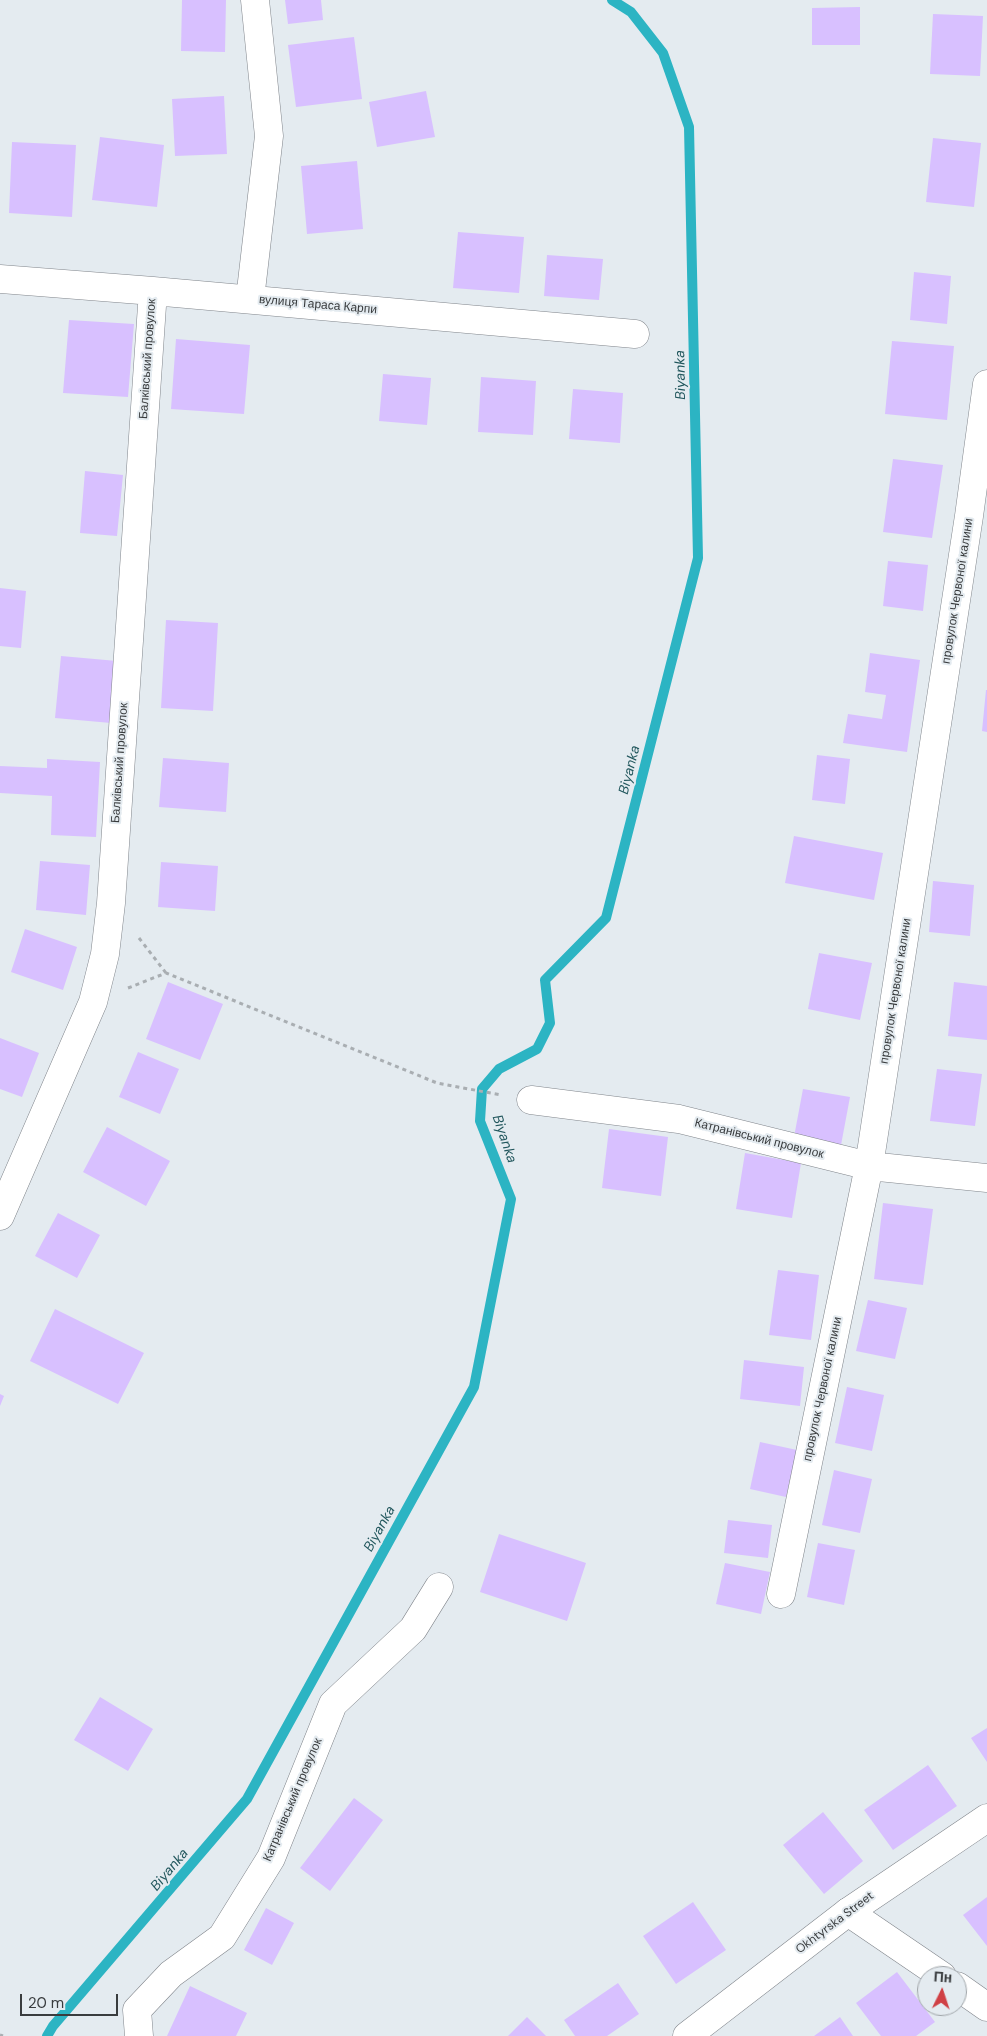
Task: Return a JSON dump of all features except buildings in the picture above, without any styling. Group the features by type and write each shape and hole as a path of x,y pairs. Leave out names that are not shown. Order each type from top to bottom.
{"street":[{"path":"250,299 269,136 255,0"},
{"name":"вулиця Тараса Карпи","path":"0,279 250,299 635,334"},
{"name":"Балківський провулок","path":"0,1216 93,1002 105,954 111,903 153,291"},
{"name":"провулок Червоної калини","path":"781,1594 869,1166 969,516 987,384"},
{"name":"Катранівський провулок","path":"531,1100 678,1119 869,1166 987,1178"},
{"name":"Катранівський провулок","path":"139,2036 138,2010 171,1974 222,1937 271,1858 333,1704 412,1629 439,1587"},
{"name":"Okhtyrska Street","path":"687,2036 848,1912 987,1818"},
{"path":"848,1912 927,1966"},
{"path":"967,1993 987,2007"}],"path":[{"path":"93,1002 166,973 436,1083 531,1100"}],"waterway":[{"name":"Biyanka","path":"47,2036 53,2026 247,1799 474,1387 511,1199 480,1121 482,1089 499,1069 537,1049 550,1023 545,980 606,918 698,558 689,127 663,53 631,12 612,0"}]}
